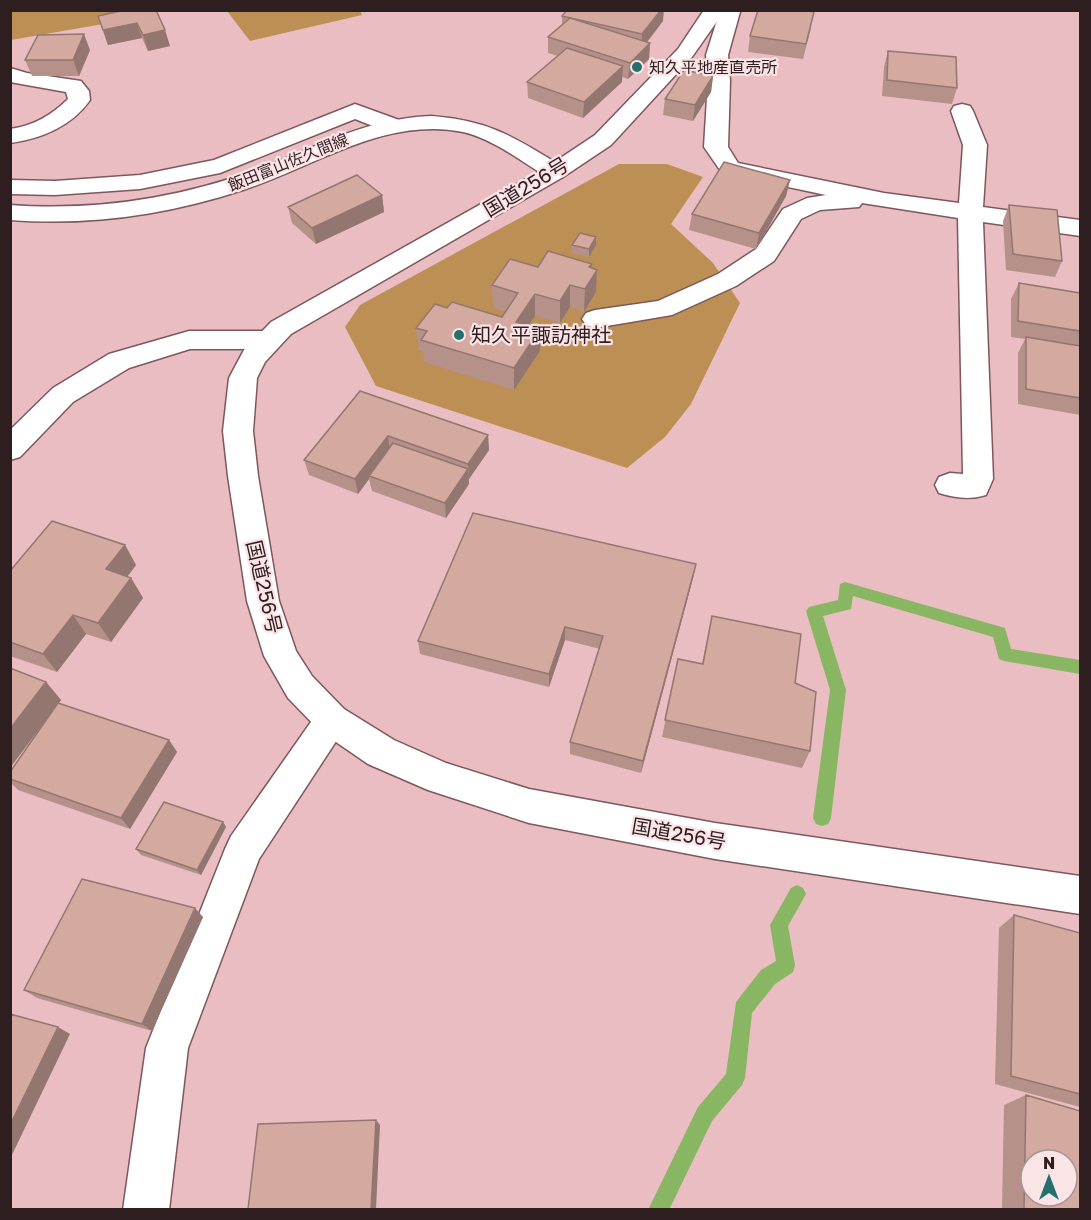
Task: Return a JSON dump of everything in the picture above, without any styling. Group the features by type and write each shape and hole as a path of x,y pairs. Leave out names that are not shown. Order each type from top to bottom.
{"main road":[{"name":"国道256号","path":"715,10 685,53 603,140 555,172 281,328 254,357 243,378 238,431 263,601 281,656 300,687 333,720 381,752 441,778 529,806 715,841 1080,896"},
{"path":"726,10 730,12 717,54 719,81 716,147 730,168 884,200 1080,228"},
{"path":"10,136 44,128 61,119 79,100 78,91 73,86 23,79 12,70"},
{"path":"10,187 55,188 141,182 220,166 355,111 391,125"},
{"path":"950,485 975,487 978,479 970,213 975,144 962,111"},
{"name":"飯田富山佐久間線","path":"10,212 91,213 156,204 207,193 262,176 356,134 391,125 430,122 463,126 495,135 555,172"},
{"path":"595,319 663,309 727,280 765,255 792,214 816,203 884,200"},
{"path":"10,450 63,395 119,361 189,340 268,340"},
{"path":"146,1209 167,1048 244,849 333,720"}],"shaded area":[{"path":"360,10 362,15 250,41 227,11"},
{"path":"11,11 153,11 132,19 11,40"},
{"path":"619,164 667,164 703,177 671,224 713,263 740,303 691,404 665,437 627,468 376,386 345,327 360,305"}],"building":[{"path":"125,10 156,10 165,30 143,35 137,23 103,30 98,16"},
{"path":"567,10 661,10 642,34 562,16"},
{"path":"758,10 814,12 806,44 750,36"},
{"path":"570,18 650,43 630,63 548,37"},
{"path":"84,34 73,60 25,60 38,35"},
{"path":"567,48 623,66 584,102 527,82"},
{"path":"888,51 956,57 957,88 887,80"},
{"path":"684,70 713,76 695,105 665,99"},
{"path":"724,162 790,180 759,233 692,214"},
{"path":"357,175 382,195 312,228 288,207"},
{"path":"1009,205 1057,210 1062,261 1013,254"},
{"path":"580,233 596,237 589,249 572,245"},
{"path":"548,251 592,264 589,267 597,270 585,289 570,285 560,301 535,294 516,322 540,329 514,368 421,340 427,331 416,328 435,304 447,308 452,302 502,317 518,293 492,285 510,259 538,267"},
{"path":"1019,283 1080,293 1080,331 1018,321"},
{"path":"1026,337 1080,346 1080,398 1026,389"},
{"path":"360,391 488,435 468,464 388,436 355,479 304,460"},
{"path":"393,443 468,469 445,503 369,476"},
{"path":"473,513 696,564 643,761 570,742 603,636 565,627 549,674 418,641"},
{"path":"52,521 125,545 106,569 131,578 98,623 73,615 43,654 10,642 10,571"},
{"path":"712,616 801,634 795,683 816,692 810,751 665,720 678,659 703,664"},
{"path":"10,668 46,682 10,729"},
{"path":"58,703 169,740 121,818 10,779 10,772"},
{"path":"164,802 223,822 197,870 136,849"},
{"path":"82,879 195,908 142,1024 24,990"},
{"path":"1014,915 1080,933 1080,1094 1011,1076"},
{"path":"10,1014 58,1027 10,1125"},
{"path":"1026,1095 1080,1111 1080,1209 1024,1209 1079,1208 1079,1148 1025,1148"},
{"path":"376,1120 371,1209 248,1209 258,1124"}],"waterway":[{"path":"822,818 838,690 814,611 846,605 845,588 1000,633 1004,654 1080,667"},
{"path":"658,1210 705,1114 735,1078 743,1009 768,977 786,965 779,925 797,894"}],"place":[{"name":"知久平地産直売所","path":"637,67"},
{"name":"知久平諏訪神社","path":"459,335"}]}
